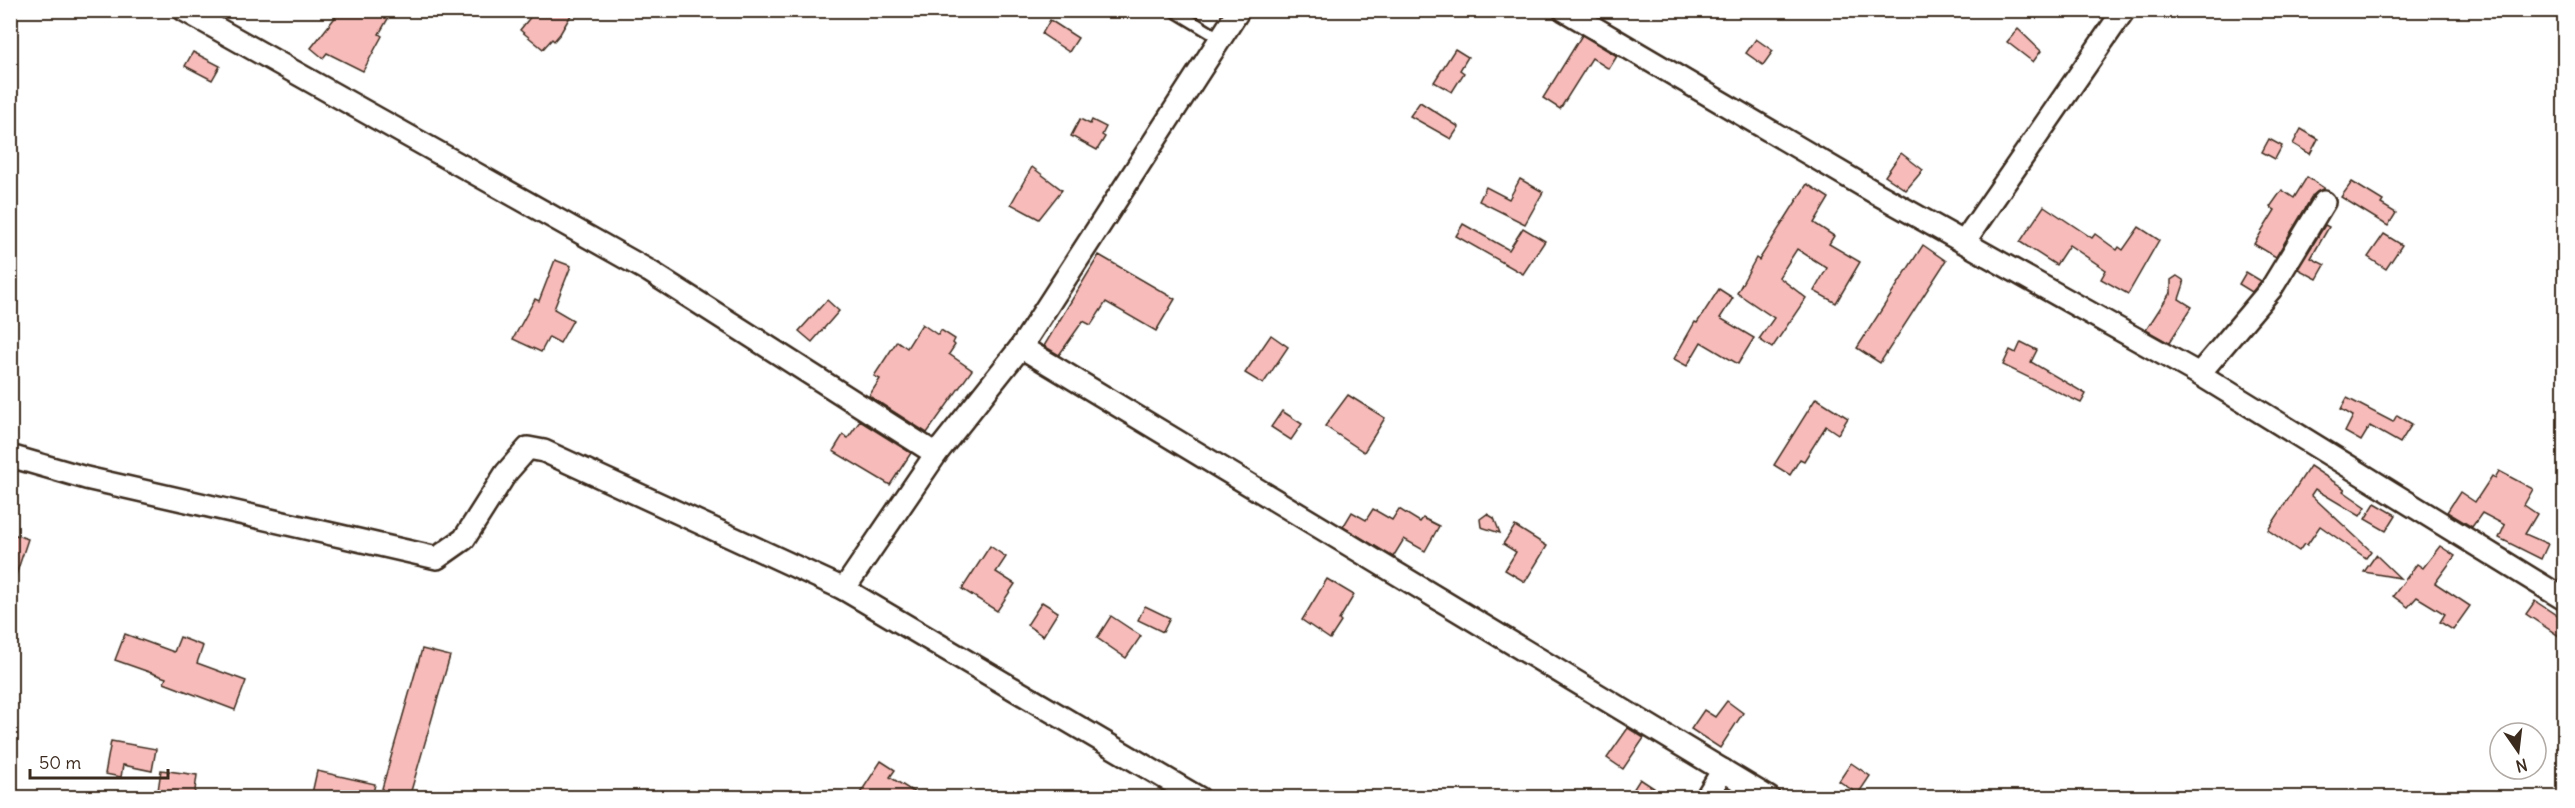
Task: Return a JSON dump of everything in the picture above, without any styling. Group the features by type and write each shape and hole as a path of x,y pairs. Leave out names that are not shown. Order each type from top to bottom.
{"street":[{"path":"184,10 649,271 936,454"},
{"path":"844,589 936,454 1021,347 1239,10"},
{"path":"1564,10 1964,242 2199,374 2565,599"},
{"path":"1964,242 2124,10"},
{"path":"2199,374 2271,289 2324,202"},
{"path":"1021,347 1769,798"},
{"path":"10,456 86,478 437,558 464,539 506,473 528,448 544,451 844,589 1199,798"},
{"path":"1706,798 1723,770"}],"lane":[{"path":"1173,10 1221,39"}],"building":[{"path":"341,10 378,10 389,17 379,34 382,36 363,71 327,53 323,58 311,48"},
{"path":"536,10 574,10 560,34 543,49 520,30"},
{"path":"1050,20 1078,38 1069,52 1042,34"},
{"path":"2018,29 2041,51 2033,62 2007,42"},
{"path":"1582,35 1617,56 1609,69 1592,58 1560,109 1543,98"},
{"path":"1756,39 1773,51 1763,65 1746,53"},
{"path":"1455,49 1468,57 1460,70 1464,73 1452,92 1434,82"},
{"path":"193,52 220,66 212,80 185,66"},
{"path":"1420,102 1459,127 1451,139 1410,116"},
{"path":"1080,119 1090,124 1092,120 1106,127 1102,135 1105,137 1097,150 1071,136"},
{"path":"2301,129 2318,139 2310,154 2293,144"},
{"path":"2269,139 2282,146 2275,159 2262,152"},
{"path":"1901,153 1923,170 1906,190 1885,176"},
{"path":"1032,167 1062,190 1039,219 1011,204"},
{"path":"2307,177 2324,188 2313,195 2276,257 2254,244 2275,210 2270,207 2282,190 2294,198"},
{"path":"1520,179 1543,192 1525,224 1479,201 1486,187 1509,199"},
{"path":"2352,182 2383,201 2381,204 2396,213 2388,226 2341,197"},
{"path":"1807,184 1829,198 1814,223 1834,236 1829,244 1860,262 1836,303 1814,291 1827,268 1797,249 1779,277 1806,298 1772,348 1759,339 1774,318 1737,293 1756,258 1759,260"},
{"path":"2044,206 2092,238 2095,234 2117,250 2119,247 2123,250 2139,227 2159,240 2128,294 2101,279 2106,270 2069,245 2056,265 2020,242"},
{"path":"1463,224 1509,250 1523,228 1545,241 1523,274 1456,236"},
{"path":"2325,225 2329,227 2311,258 2325,265 2317,279 2298,269"},
{"path":"2384,234 2402,245 2386,269 2368,257"},
{"path":"1923,245 1946,261 1880,363 1857,348"},
{"path":"1099,255 1175,299 1156,331 1106,302 1091,325 1083,321 1059,355 1044,346"},
{"path":"555,260 571,266 554,309 573,320 560,343 549,337 541,352 513,339 535,299 539,301"},
{"path":"2246,272 2261,281 2252,292 2239,284"},
{"path":"2177,276 2183,280 2184,284 2179,299 2192,307 2169,343 2146,330 2171,294 2171,280"},
{"path":"1719,289 1733,298 1720,318 1754,338 1738,364 1701,342 1687,366 1674,359 1695,322 1697,323"},
{"path":"827,300 839,311 812,342 799,331"},
{"path":"922,324 938,335 941,330 955,339 953,343 955,345 949,354 972,370 927,433 869,396 880,379 874,376 897,341 907,348"},
{"path":"1271,335 1288,347 1263,384 1245,373"},
{"path":"2021,342 2037,350 2031,362 2086,394 2081,403 2003,365 2010,350 2016,353"},
{"path":"1348,395 1385,418 1364,452 1325,426"},
{"path":"1816,398 1848,418 1838,434 1826,426 1804,461 1800,459 1790,475 1774,465"},
{"path":"2347,398 2393,422 2397,415 2412,424 2400,443 2370,426 2361,441 2345,432 2353,416 2341,409"},
{"path":"1282,411 1302,424 1291,440 1271,427"},
{"path":"860,421 911,453 890,485 833,451 843,435 848,438"},
{"path":"2310,466 2345,489 2343,491 2366,507 2360,516 2315,489 2311,495 2371,551 2366,558 2320,526 2307,545 2304,544 2299,551 2268,530"},
{"path":"2499,471 2533,489 2524,505 2537,514 2525,534 2548,544 2541,559 2499,538 2505,525 2482,513 2472,527 2447,512 2460,492 2475,502 2492,476 2495,478"},
{"path":"2375,503 2396,515 2386,531 2365,519"},
{"path":"1373,509 1392,520 1399,509 1420,522 1423,518 1439,526 1425,551 1404,539 1393,557 1343,527 1352,512 1366,520"},
{"path":"1487,514 1494,518 1500,533 1481,527 1480,519"},
{"path":"1515,526 1547,546 1525,582 1505,570 1516,552 1503,544"},
{"path":"10,533 28,539 13,584 10,583"},
{"path":"990,546 1006,557 996,572 1015,584 997,611 962,589"},
{"path":"2440,546 2455,556 2435,583 2470,606 2453,630 2440,622 2445,614 2417,597 2408,607 2393,596 2417,564 2423,568"},
{"path":"2376,555 2400,578 2364,572"},
{"path":"1327,579 1354,595 1330,639 1302,620"},
{"path":"2535,601 2565,621 2565,640 2526,614"},
{"path":"1042,602 1058,612 1043,636 1027,625"},
{"path":"1145,606 1170,618 1163,632 1138,620"},
{"path":"1111,616 1141,636 1126,658 1097,638"},
{"path":"125,634 174,652 180,637 203,646 197,663 246,681 235,710 164,683 166,678 115,660"},
{"path":"422,649 450,656 409,798 402,798 381,792"},
{"path":"1727,701 1743,713 1720,748 1691,729 1704,710 1715,717"},
{"path":"1628,728 1644,738 1623,769 1607,758"},
{"path":"111,741 156,749 152,771 123,765 121,777 105,774"},
{"path":"881,761 895,770 890,777 923,798 857,798"},
{"path":"1851,763 1870,776 1858,794 1839,781"},
{"path":"161,770 197,775 194,798 157,798"},
{"path":"317,771 375,784 372,798 311,798"},
{"path":"1640,779 1669,798 1628,798"}]}
